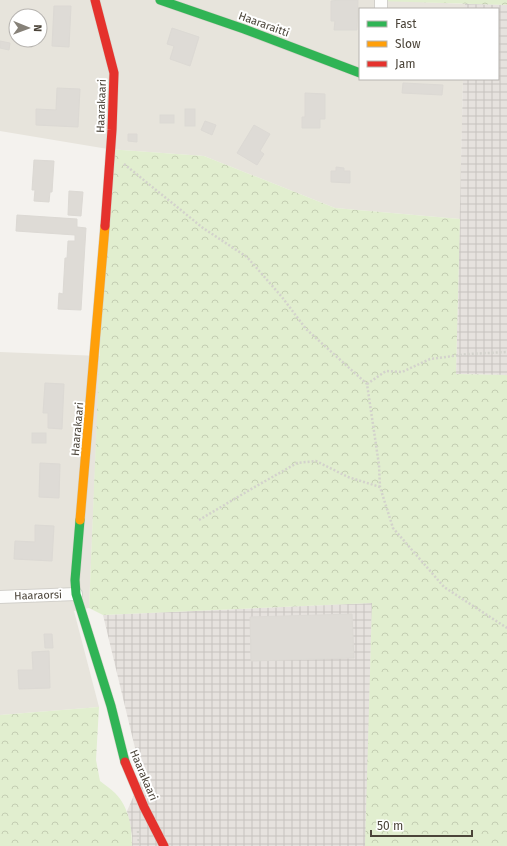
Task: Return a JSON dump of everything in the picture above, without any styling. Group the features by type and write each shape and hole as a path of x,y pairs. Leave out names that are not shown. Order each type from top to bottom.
{"street":[{"name":"Haarakaari","path":"95,0 114,73 111,153 88,450 75,580 76,594 111,706 124,760 144,807 164,846"},
{"name":"Haararaitti","path":"160,0 244,29 359,73"},
{"name":"Haaraorsi","path":"0,597 76,594"}],"path":[{"path":"111,153 203,228 246,257 282,297 306,329 367,384 379,464 380,487 393,528 444,588 507,628"},
{"path":"367,384 386,371 402,372 430,359 468,354 507,352"},
{"path":"199,520 297,463 316,460 348,477 380,487"}],"shaded area":[{"path":"0,0 378,0 465,4 465,8 359,8 359,80 463,80 460,219 335,208 204,156 108,149 0,131"},
{"path":"465,4 507,5 507,375 456,374 463,80 499,80 499,8 465,8"},
{"path":"0,352 100,356 89,608 74,611 99,707 0,715"},
{"path":"372,603 366,846 132,846 132,836 127,811 142,777 103,615"}],"green space":[{"path":"507,0 507,5 378,1"},
{"path":"108,149 204,156 335,208 460,219 456,374 507,375 507,846 365,846 372,603 103,615 89,608"},
{"path":"99,707 96,760 100,781 115,793 127,811 132,846 0,846 0,715"}],"building":[{"path":"358,0 357,30 334,30 335,21 331,21 331,1"},
{"path":"54,6 71,6 69,47 52,46"},
{"path":"172,28 199,37 190,66 170,59 174,46 167,44"},
{"path":"0,41 8,43 9,50 0,48"},
{"path":"403,83 443,85 442,95 402,93"},
{"path":"57,88 80,89 78,127 36,125 36,109 56,110"},
{"path":"305,93 325,94 325,119 320,119 320,128 302,128 302,117 305,117"},
{"path":"185,109 195,109 195,126 185,126"},
{"path":"160,115 174,115 174,123 160,123"},
{"path":"205,121 216,125 212,135 201,130"},
{"path":"254,125 270,134 260,151 264,154 257,165 237,153"},
{"path":"128,134 137,134 137,142 128,141"},
{"path":"34,160 54,161 52,192 50,192 49,202 34,201 35,190 32,190"},
{"path":"336,167 344,168 344,171 350,171 350,183 331,182 331,171 336,171"},
{"path":"69,191 83,192 81,216 68,215"},
{"path":"17,215 77,219 77,227 86,228 81,310 58,309 59,293 63,294 65,258 67,258 68,241 75,241 75,235 16,231"},
{"path":"45,383 64,384 62,429 48,428 48,413 43,413"},
{"path":"32,433 46,433 46,443 32,443"},
{"path":"40,463 60,464 59,498 39,497"},
{"path":"35,525 54,526 52,561 14,559 15,541 35,542"},
{"path":"352,614 354,658 251,661 250,617"},
{"path":"44,634 52,634 53,648 45,648"},
{"path":"49,651 50,688 19,689 18,670 33,670 32,652"}],"traffic: fast":[{"path":"160,0 244,29 359,73"},
{"path":"80,520 75,580 76,594 111,706 125,762"}],"traffic: slow":[{"path":"80,520 105,226"}],"traffic: jam":[{"path":"95,0 114,73 112,130 105,226"},
{"path":"125,762 144,807 164,846"}]}
